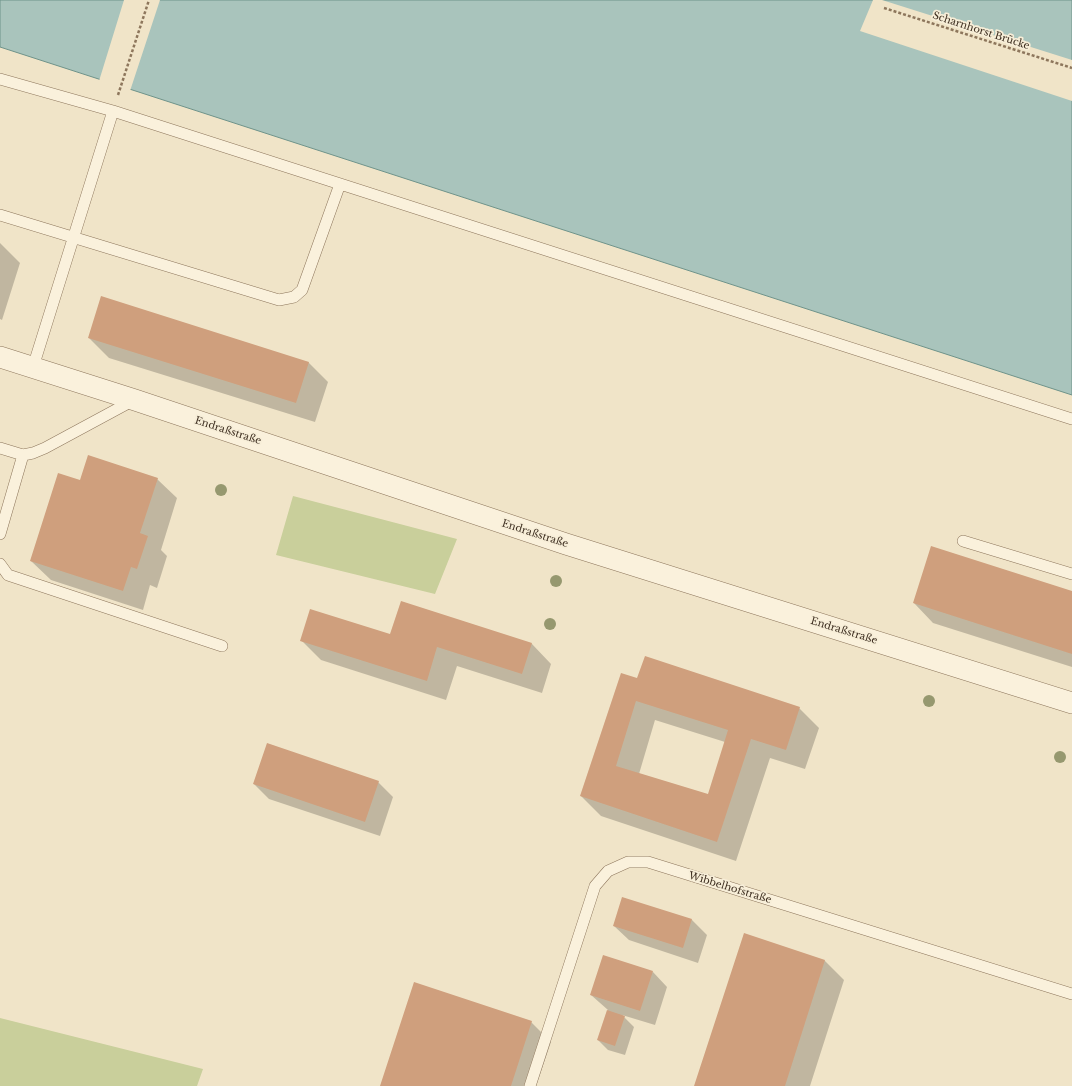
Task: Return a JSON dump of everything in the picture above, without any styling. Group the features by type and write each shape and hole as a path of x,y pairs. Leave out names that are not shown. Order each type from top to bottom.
{"street":[{"name":"Endraßstraße","path":"0,357 135,400 566,544 1072,703"}],"lane":[{"path":"0,79 113,111 1072,419"},
{"path":"33,367 113,111"},
{"path":"0,215 279,300 294,296 302,290 340,184"},
{"path":"0,448 23,455 33,453 135,400"},
{"path":"0,534 23,455"},
{"path":"963,541 1072,574"},
{"path":"0,564 8,575 222,646"},
{"name":"Wibbelhofstraße","path":"530,1086 595,886 608,871 628,862 648,862 1072,994"}],"path":[{"path":"113,111 149,0"},
{"name":"Scharnhorst Brücke","path":"884,8 1072,68"}],"green space":[{"path":"293,496 457,539 435,594 276,555"},
{"path":"0,1018 203,1069 197,1086 0,1086"}],"water":[{"path":"0,0 1072,0 1072,395 0,47"}],"pier":[{"path":"124,0 160,0 130,91 99,81"},
{"path":"873,0 882,0 1072,60 1072,101 860,31"}],"building":[{"path":"101,296 309,362 296,403 88,338"},
{"path":"88,455 158,478 140,533 148,536 137,569 131,567 123,591 30,561 58,473 80,480"},
{"path":"931,546 1072,591 1072,654 913,603"},
{"path":"401,601 532,643 522,674 437,647 427,681 300,641 310,609 390,634"},
{"path":"645,656 800,707 786,750 751,739 717,842 580,796 621,673 637,678","holes":["636,701 728,730 708,794 616,766"]},
{"path":"267,743 379,781 365,822 253,784"},
{"path":"622,897 692,919 683,948 613,926"},
{"path":"744,933 825,960 785,1086 694,1086"},
{"path":"603,955 653,971 640,1011 590,995"},
{"path":"414,982 532,1021 511,1086 380,1086"},
{"path":"607,1010 625,1016 615,1046 597,1040"}]}
